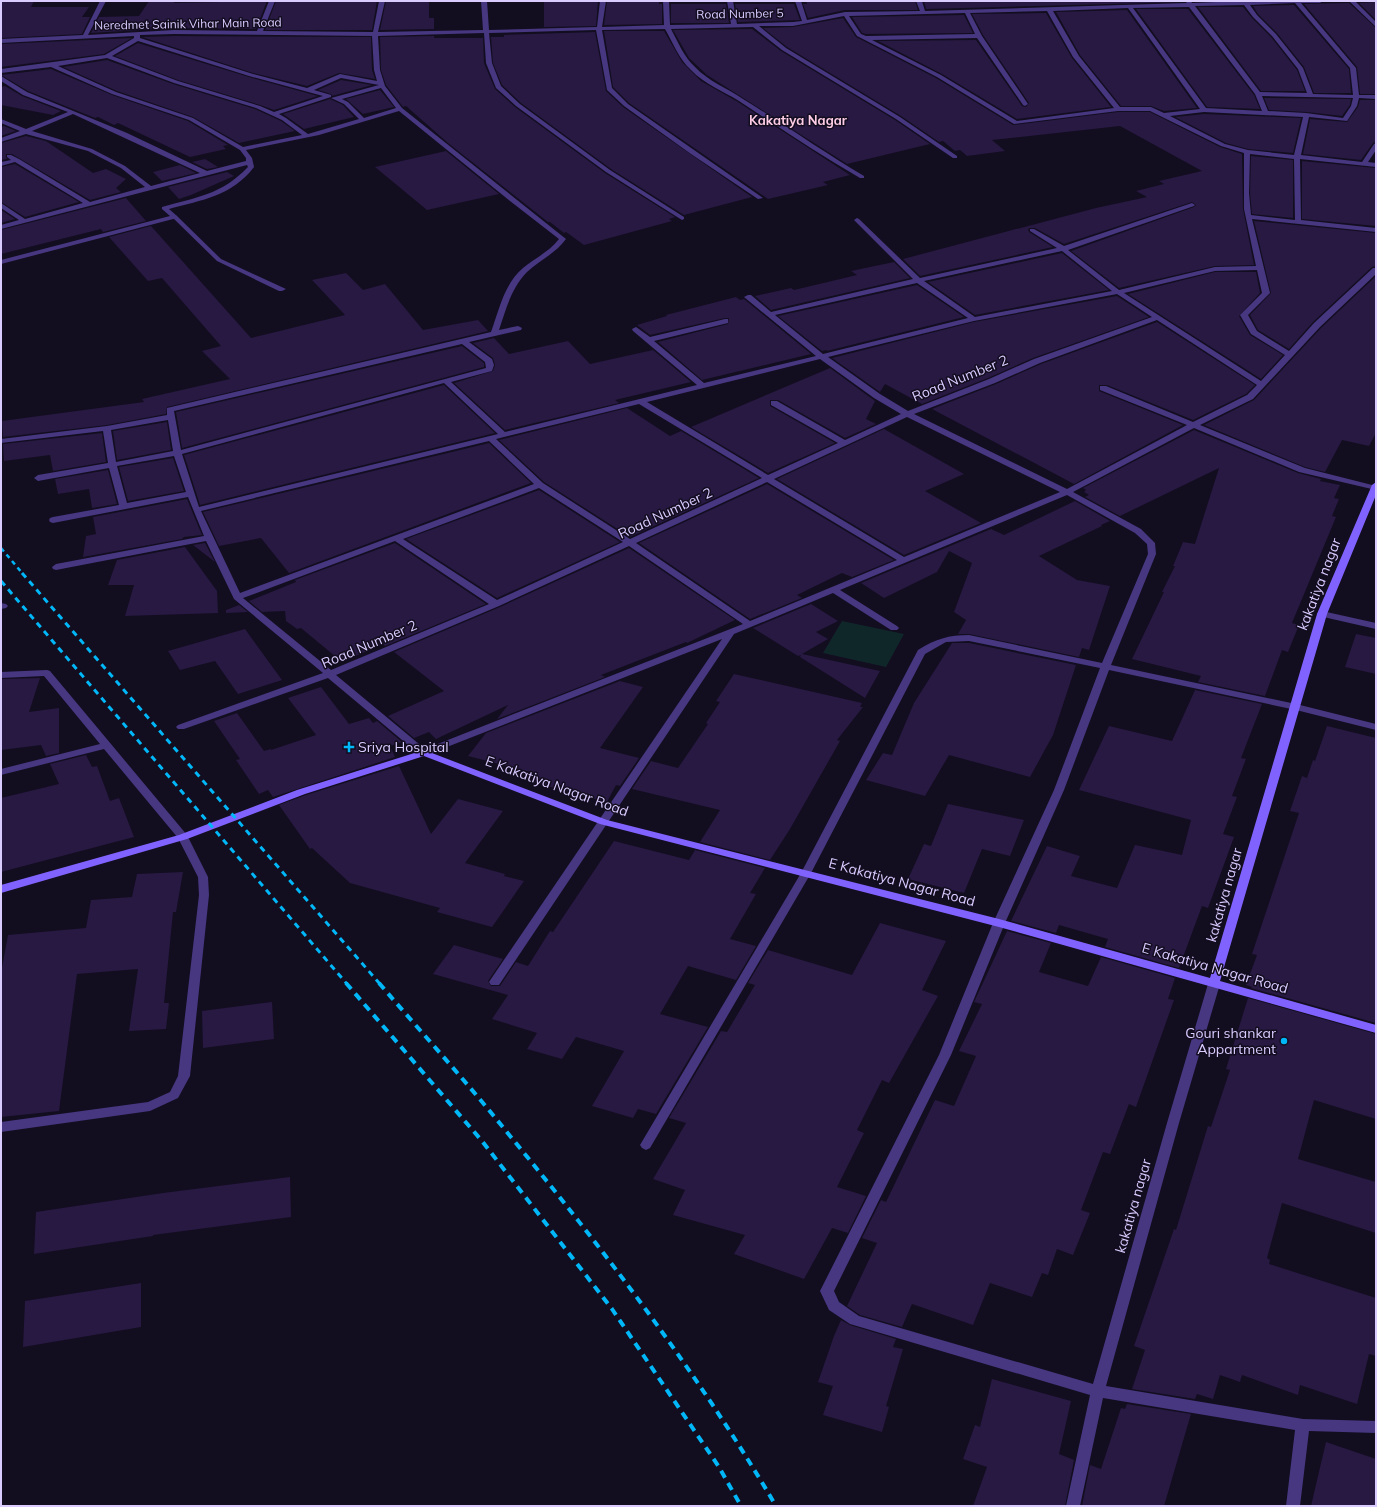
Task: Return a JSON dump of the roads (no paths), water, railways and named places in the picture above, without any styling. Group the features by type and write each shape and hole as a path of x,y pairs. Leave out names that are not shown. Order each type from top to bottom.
{"street":[{"path":"85,36 103,1"},
{"path":"259,33 272,1"},
{"path":"382,1 375,34 377,70 381,85 400,109 512,200 563,239 555,250 525,270 512,284 494,334"},
{"path":"484,1 489,63 498,86 518,106 608,171 682,218"},
{"path":"603,1 599,30 609,89 626,106 760,198"},
{"path":"666,1 667,27 684,58 698,73 710,82 740,98 829,158 862,177"},
{"path":"730,1 734,25"},
{"path":"798,1 805,21"},
{"path":"919,1 923,14"},
{"path":"1055,1 1058,8"},
{"path":"1164,115 1204,110 1265,112 1346,120 1354,106 1356,96 1353,68 1296,1"},
{"name":"Road Number 5","path":"375,34 599,30 793,24 845,14 923,14 1189,3 1320,1"},
{"path":"1352,1 1376,25"},
{"path":"1245,2 1255,16 1274,35 1301,69 1310,94"},
{"path":"1189,3 1258,94 1265,112"},
{"path":"1128,6 1204,110"},
{"path":"1049,9 1076,57 1118,109"},
{"path":"968,12 979,36 1025,104"},
{"path":"845,14 859,35 939,76 1016,123 1118,109 1151,109 1223,145 1247,152 1376,165"},
{"path":"754,25 784,49 898,118 955,157"},
{"name":"Neredmet Sainik Vihar Main Road","path":"1,41 85,36 137,36 174,32 375,34"},
{"path":"1,71 52,65 107,56 137,36 251,75 329,96 346,103 363,120"},
{"path":"866,38 979,36"},
{"path":"107,56 176,82 258,107 284,119 307,136"},
{"path":"52,65 114,93 191,119 242,149 249,158 251,167 238,181 216,194 164,208 219,260 282,289"},
{"path":"308,90 340,76 381,85"},
{"path":"1,78 4,82 13,87 50,104 74,112 206,173"},
{"path":"336,99 381,85"},
{"path":"1258,94 1310,94 1376,97"},
{"path":"274,114 329,96"},
{"path":"242,149 307,136 400,109"},
{"path":"1,140 74,112"},
{"path":"1298,221 1297,158 1306,115"},
{"path":"1,121 27,131 90,150 123,167 150,188"},
{"path":"1364,163 1376,145"},
{"path":"1247,152 1246,183 1248,217 1266,293 1244,315 1254,332 1289,354"},
{"path":"9,156 89,204"},
{"path":"1,164 17,160"},
{"path":"1,227 249,162"},
{"path":"1,205 24,221"},
{"path":"770,314 849,295 1063,250 1192,205"},
{"path":"1,262 175,217"},
{"path":"1248,217 1376,230"},
{"path":"857,220 919,281 974,319"},
{"path":"1032,230 1063,250 1118,292 1261,384"},
{"path":"196,510 974,319 1118,292 1215,269 1261,268"},
{"path":"1,889 183,837 301,792 424,753 731,632 1067,492 1250,397 1317,325 1376,270"},
{"path":"748,297 820,356 877,396 907,414 1067,492 1138,531 1151,543 1152,554 1105,668 1059,790 999,923 945,1055 827,1291 834,1306 855,1320 1098,1391 1302,1425 1376,1427"},
{"name":"Road Number 2","path":"181,727 330,674 496,604 907,414 992,381 1037,361 1158,317"},
{"path":"648,340 725,321"},
{"path":"424,753 237,597 196,510 177,453 170,410 518,328"},
{"path":"636,329 702,386"},
{"path":"38,478 177,453 489,370 489,361 463,341"},
{"path":"446,381 504,435"},
{"path":"1103,388 1302,470 1375,487"},
{"path":"640,401 903,560"},
{"path":"774,403 845,443"},
{"path":"1,441 107,428 171,417"},
{"path":"107,428 112,465 124,507"},
{"path":"491,438 540,484 749,624"},
{"path":"237,597 540,484"},
{"name":"kakatiya nagar","path":"1073,1506 1098,1391 1173,1123 1322,614 1375,487"},
{"path":"53,520 191,494"},
{"path":"56,567 209,538"},
{"path":"396,538 496,604"},
{"path":"833,589 894,628"},
{"path":"1322,614 1376,626"},
{"path":"495,982 731,632"},
{"path":"646,1145 806,873 921,652 940,640 969,638 1105,668 1296,707 1376,727"},
{"path":"1,675 47,673 183,837 203,877 204,895 184,1076 174,1095 150,1106 1,1127"},
{"path":"1,772 107,745"},
{"name":"E Kakatiya Nagar Road","path":"424,753 604,822 999,923 1376,1029"},
{"path":"1293,1506 1302,1425"}],"railway":[{"path":"1,548 23,574"},
{"path":"22,573 380,984"},
{"path":"1,581 347,984"},
{"path":"346,983 482,1141 612,1309 719,1467 741,1506"},
{"path":"379,983 459,1075 543,1176 614,1267 715,1408 776,1506"}],"place":[{"name":"Sriya Hospital","path":"349,747"},
{"name":"Gouri shankar Appartment","path":"1284,1041"}],"district":[{"name":"Kakatiya Nagar","path":"798,120"}]}
